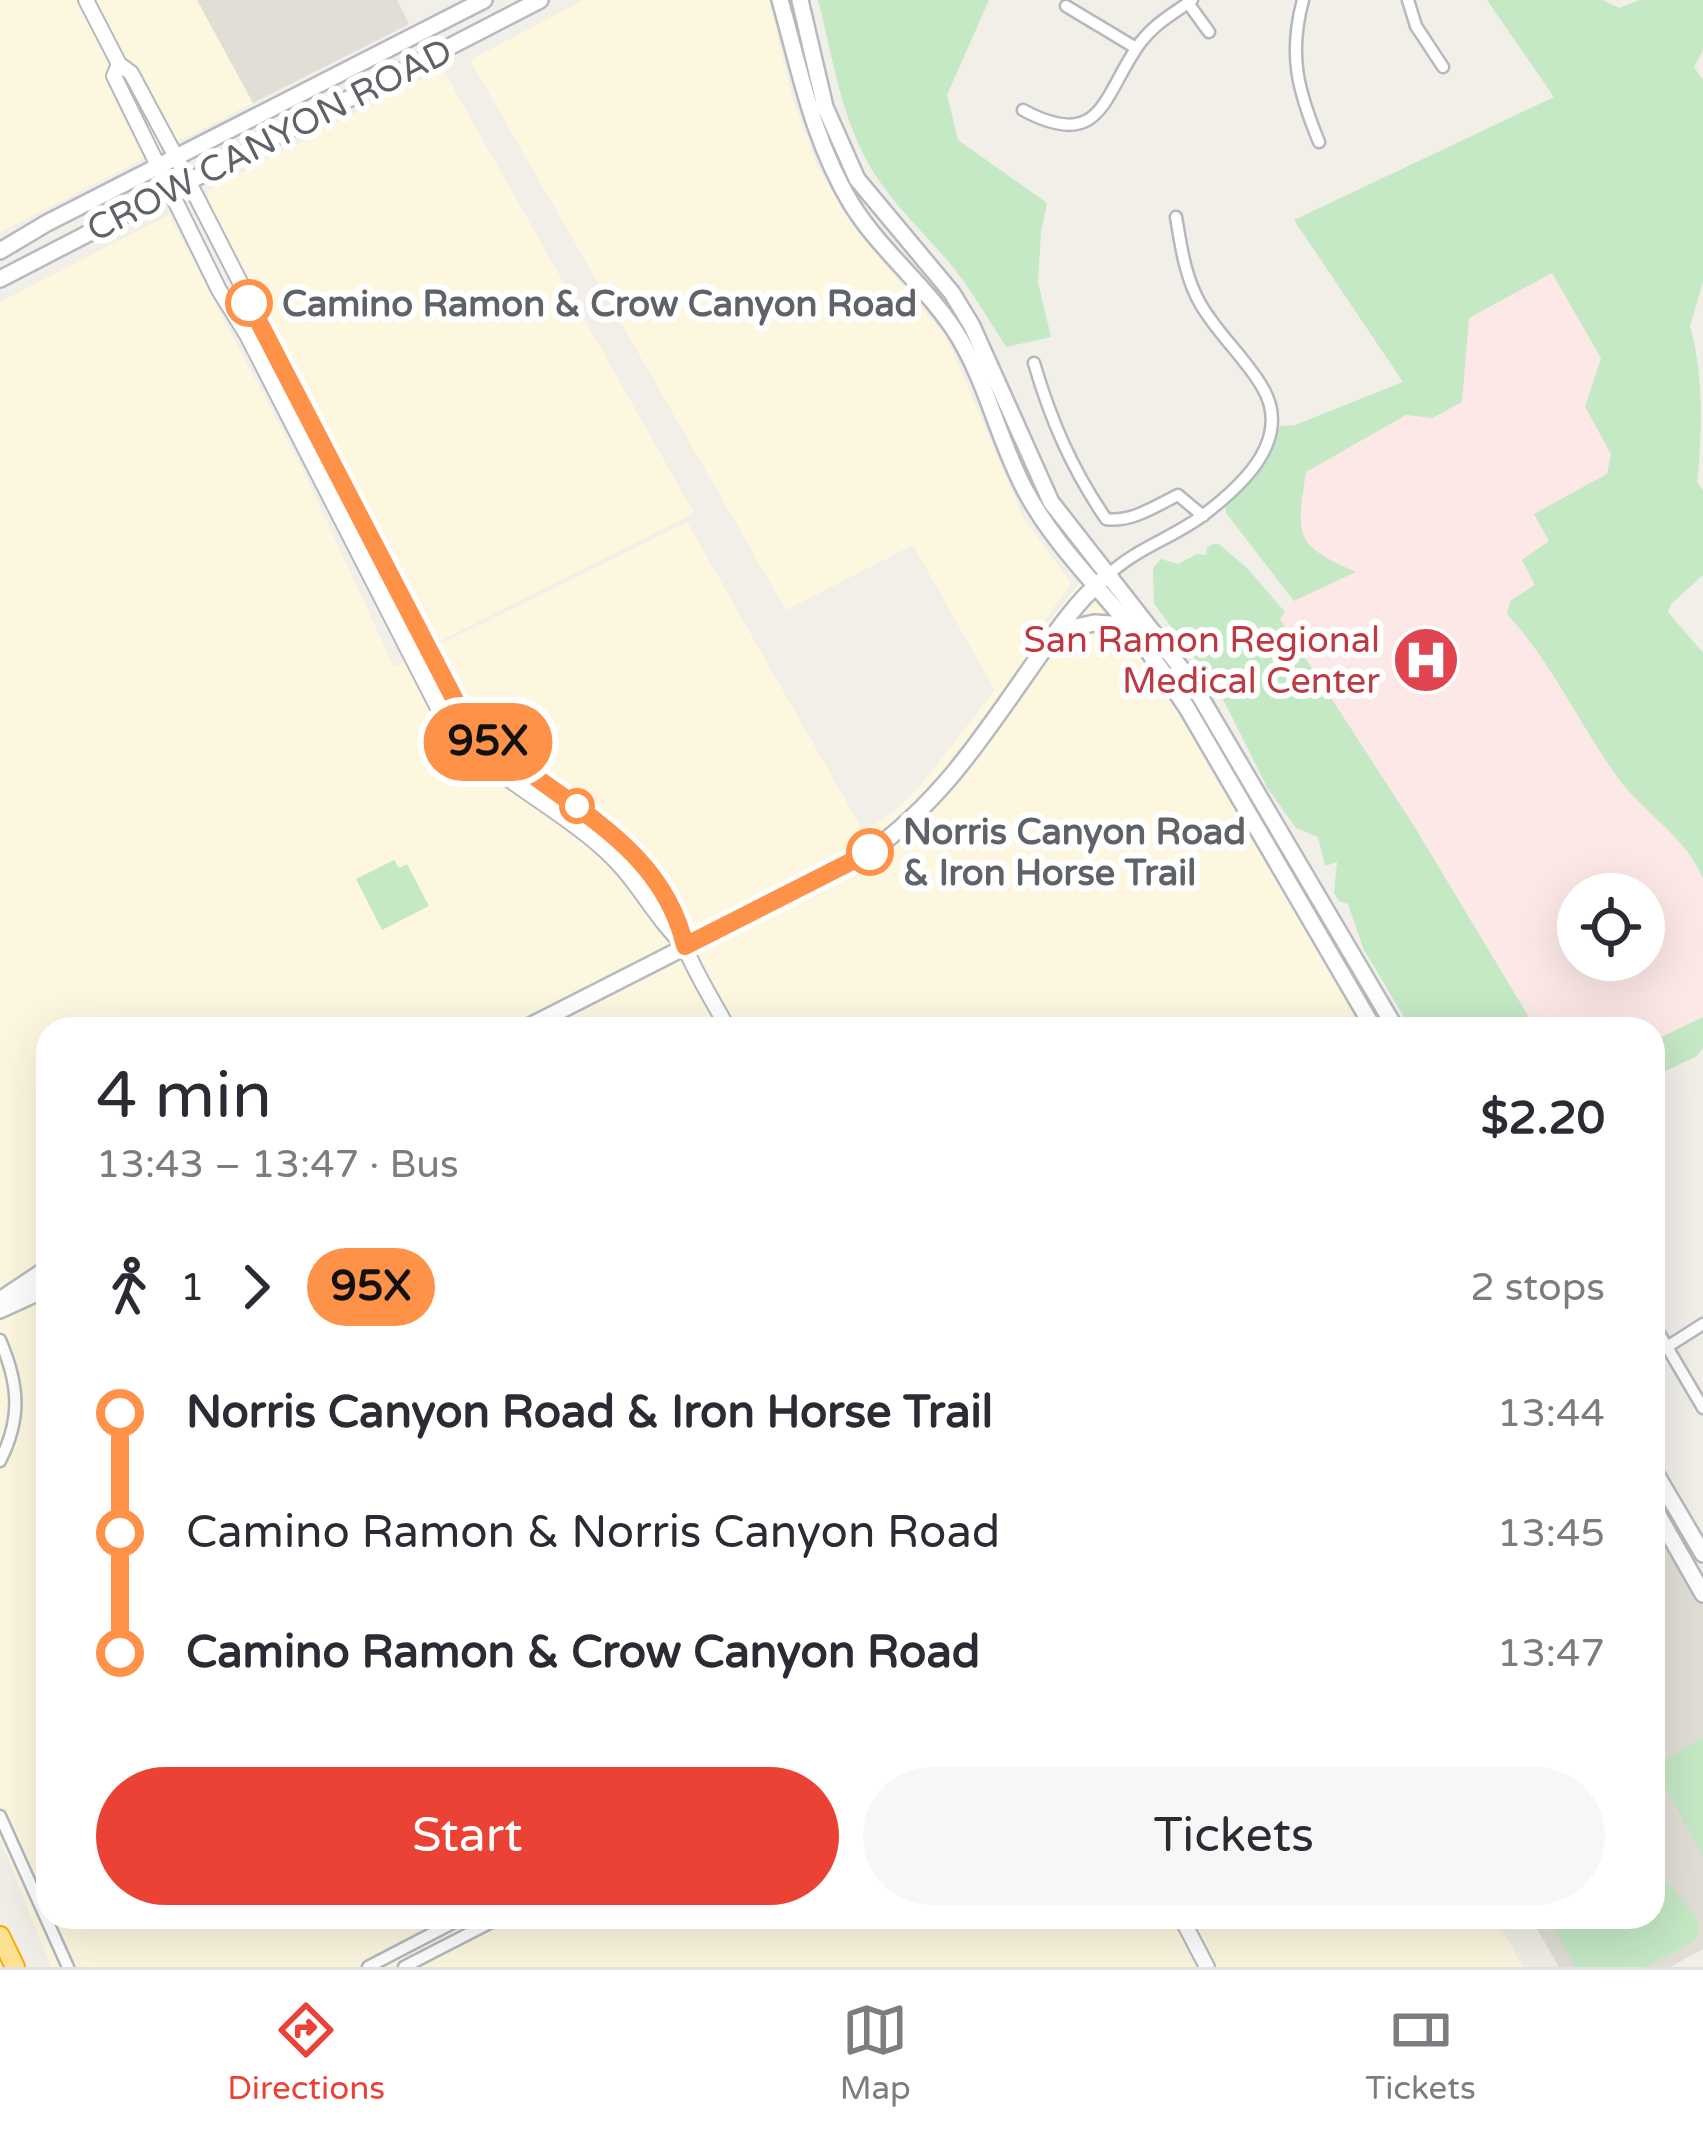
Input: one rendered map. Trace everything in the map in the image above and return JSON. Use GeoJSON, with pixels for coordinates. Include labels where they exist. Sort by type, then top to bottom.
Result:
{"type":"FeatureCollection","features":[{"type":"Feature","properties":{"kind":"highway"},"geometry":{"type":"LineString","coordinates":[[0,1936],[14,1967]]}},
{"type":"Feature","properties":{"kind":"main road","name":"CROW CANYON ROAD"},"geometry":{"type":"LineString","coordinates":[[0,251],[484,0]]}},
{"type":"Feature","properties":{"kind":"main road","name":"CROW CANYON ROAD"},"geometry":{"type":"LineString","coordinates":[[0,279],[540,0]]}},
{"type":"Feature","properties":{"kind":"main road"},"geometry":{"type":"LineString","coordinates":[[780,0],[805,102],[834,171],[876,238],[929,294],[958,335],[1025,490],[1100,582],[1149,624],[1191,681],[1389,1017]]}},
{"type":"Feature","properties":{"kind":"main road"},"geometry":{"type":"LineString","coordinates":[[800,0],[825,106],[857,179],[952,293],[973,326],[1051,502],[1187,708],[1367,1017]]}},
{"type":"Feature","properties":{"kind":"main road"},"geometry":{"type":"LineString","coordinates":[[547,1017],[866,855],[922,813],[1056,632],[1100,582]]}},
{"type":"Feature","properties":{"kind":"main road"},"geometry":{"type":"LineString","coordinates":[[1056,632],[1094,623],[1129,625]]}},
{"type":"Feature","properties":{"kind":"main road"},"geometry":{"type":"LineString","coordinates":[[0,1300],[36,1276]]}},
{"type":"Feature","properties":{"kind":"main road"},"geometry":{"type":"LineString","coordinates":[[0,1310],[36,1294]]}},
{"type":"Feature","properties":{"kind":"main road"},"geometry":{"type":"LineString","coordinates":[[1665,1489],[1703,1554]]}},
{"type":"Feature","properties":{"kind":"main road"},"geometry":{"type":"LineString","coordinates":[[1665,1526],[1701,1586]]}},
{"type":"Feature","properties":{"kind":"street"},"geometry":{"type":"LineString","coordinates":[[86,0],[176,157],[458,706],[505,757],[600,822],[635,854],[661,885],[685,946],[722,1017]]}},
{"type":"Feature","properties":{"kind":"street"},"geometry":{"type":"LineString","coordinates":[[1303,0],[1295,55],[1298,91],[1319,142]]}},
{"type":"Feature","properties":{"kind":"street"},"geometry":{"type":"LineString","coordinates":[[1408,0],[1416,26],[1443,67]]}},
{"type":"Feature","properties":{"kind":"street"},"geometry":{"type":"LineString","coordinates":[[1023,110],[1066,126],[1089,122],[1102,111],[1151,29],[1190,2],[1209,32]]}},
{"type":"Feature","properties":{"kind":"street"},"geometry":{"type":"LineString","coordinates":[[1066,6],[1136,48]]}},
{"type":"Feature","properties":{"kind":"street"},"geometry":{"type":"LineString","coordinates":[[119,64],[114,76],[170,190],[441,715],[485,765],[596,841],[685,946]]}},
{"type":"Feature","properties":{"kind":"street"},"geometry":{"type":"LineString","coordinates":[[1100,582],[1124,559],[1203,516],[1260,463],[1271,434],[1262,386],[1227,344],[1194,291],[1176,217]]}},
{"type":"Feature","properties":{"kind":"street"},"geometry":{"type":"LineString","coordinates":[[1034,363],[1053,428],[1106,519],[1114,522],[1178,495],[1203,516]]}},
{"type":"Feature","properties":{"kind":"street"},"geometry":{"type":"LineString","coordinates":[[1667,1347],[1703,1324]]}},
{"type":"Feature","properties":{"kind":"street"},"geometry":{"type":"LineString","coordinates":[[0,1340],[18,1396],[12,1436],[0,1461]]}},
{"type":"Feature","properties":{"kind":"street"},"geometry":{"type":"LineString","coordinates":[[1665,1344],[1703,1408]]}},
{"type":"Feature","properties":{"kind":"street"},"geometry":{"type":"LineString","coordinates":[[0,1816],[36,1896]]}},
{"type":"Feature","properties":{"kind":"street"},"geometry":{"type":"LineString","coordinates":[[51,1929],[68,1967]]}},
{"type":"Feature","properties":{"kind":"street"},"geometry":{"type":"LineString","coordinates":[[368,1967],[441,1929]]}},
{"type":"Feature","properties":{"kind":"street"},"geometry":{"type":"LineString","coordinates":[[404,1967],[478,1929]]}},
{"type":"Feature","properties":{"kind":"street"},"geometry":{"type":"LineString","coordinates":[[1187,1929],[1207,1967]]}},
{"type":"Feature","properties":{"kind":"shaded area"},"geometry":{"type":"Polygon","coordinates":[[[0,0],[197,0],[253,103],[0,232],[0,0]]]}},
{"type":"Feature","properties":{"kind":"shaded area"},"geometry":{"type":"Polygon","coordinates":[[[197,0],[397,0],[409,24],[253,103],[197,0]]]}},
{"type":"Feature","properties":{"kind":"shaded area"},"geometry":{"type":"Polygon","coordinates":[[[584,0],[769,0],[793,100],[818,168],[855,229],[946,336],[1024,519],[1071,583],[1013,665],[1104,553],[1377,1017],[36,1017],[36,1929],[1502,1929],[1523,1967],[51,1967],[0,1839],[0,302],[169,215],[301,466],[394,667],[687,522],[863,831],[894,812],[924,781],[995,690],[913,545],[786,610],[470,60],[584,0]]]}},
{"type":"Feature","properties":{"kind":"shaded area"},"geometry":{"type":"Polygon","coordinates":[[[442,68],[694,513],[438,642],[207,201],[209,190],[442,68]]]}},
{"type":"Feature","properties":{"kind":"shaded area","name":"San Ramon Regional Medical Center"},"geometry":{"type":"Polygon","coordinates":[[[1552,273],[1601,359],[1585,407],[1611,453],[1608,474],[1535,514],[1549,541],[1536,585],[1510,601],[1507,614],[1536,645],[1619,779],[1681,841],[1703,879],[1703,1017],[1665,1035],[1665,1017],[1529,1017],[1414,826],[1279,618],[1294,601],[1354,572],[1319,556],[1303,540],[1299,514],[1306,472],[1406,415],[1432,418],[1469,318],[1552,273]]]}},
{"type":"Feature","properties":{"kind":"shaded area"},"geometry":{"type":"Polygon","coordinates":[[[1665,1542],[1703,1606],[1703,1949],[1670,1967],[1559,1967],[1537,1929],[1665,1929],[1665,1542]]]}},
{"type":"Feature","properties":{"kind":"green space"},"geometry":{"type":"Polygon","coordinates":[[[818,0],[989,0],[947,95],[958,140],[1047,203],[1038,282],[1051,337],[1006,347],[957,272],[876,176],[846,113],[818,0]]]}},
{"type":"Feature","properties":{"kind":"green space"},"geometry":{"type":"Polygon","coordinates":[[[1487,0],[1603,0],[1619,8],[1640,0],[1703,0],[1703,50],[1694,67],[1703,80],[1703,282],[1690,326],[1701,402],[1697,482],[1703,490],[1703,575],[1668,612],[1703,653],[1703,879],[1676,838],[1618,778],[1538,653],[1507,614],[1510,601],[1535,585],[1522,560],[1549,541],[1534,514],[1607,474],[1611,454],[1585,407],[1601,358],[1552,273],[1469,318],[1462,402],[1432,418],[1406,415],[1306,472],[1301,511],[1304,536],[1321,554],[1356,572],[1294,601],[1226,513],[1225,503],[1265,460],[1280,426],[1295,425],[1403,382],[1294,220],[1554,97],[1487,0]]]}},
{"type":"Feature","properties":{"kind":"green space"},"geometry":{"type":"Polygon","coordinates":[[[1219,544],[1285,612],[1280,619],[1414,826],[1529,1017],[1404,1017],[1363,948],[1348,904],[1334,893],[1337,862],[1325,866],[1318,837],[1296,828],[1268,789],[1218,689],[1154,604],[1153,568],[1161,559],[1178,564],[1197,554],[1206,555],[1207,547],[1219,544]]]}},
{"type":"Feature","properties":{"kind":"green space"},"geometry":{"type":"Polygon","coordinates":[[[394,860],[399,868],[407,864],[429,906],[382,930],[356,879],[394,860]]]}},
{"type":"Feature","properties":{"kind":"green space"},"geometry":{"type":"Polygon","coordinates":[[[1703,1017],[1703,1048],[1697,1056],[1665,1071],[1665,1035],[1703,1017]]]}},
{"type":"Feature","properties":{"kind":"green space"},"geometry":{"type":"Polygon","coordinates":[[[1703,1738],[1703,1856],[1665,1788],[1665,1759],[1703,1738]]]}},
{"type":"Feature","properties":{"kind":"green space"},"geometry":{"type":"Polygon","coordinates":[[[1665,1883],[1697,1919],[1695,1941],[1646,1967],[1575,1967],[1554,1929],[1665,1929],[1665,1883]]]}},
{"type":"Feature","properties":{"kind":"bus line","name":"95X"},"geometry":{"type":"LineString","coordinates":[[249,303],[458,706],[505,757],[620,838],[661,885],[685,946],[870,852]]}},
{"type":"Feature","properties":{"kind":"place","name":"Camino Ramon & Crow Canyon Road"},"geometry":{"type":"Point","coordinates":[249,303]}},
{"type":"Feature","properties":{"kind":"place","name":"San Ramon Regional Medical Center"},"geometry":{"type":"Point","coordinates":[1426,660]}},
{"type":"Feature","properties":{"kind":"place","name":"Norris Canyon Road & Iron Horse Trail"},"geometry":{"type":"Point","coordinates":[870,852]}}]}
